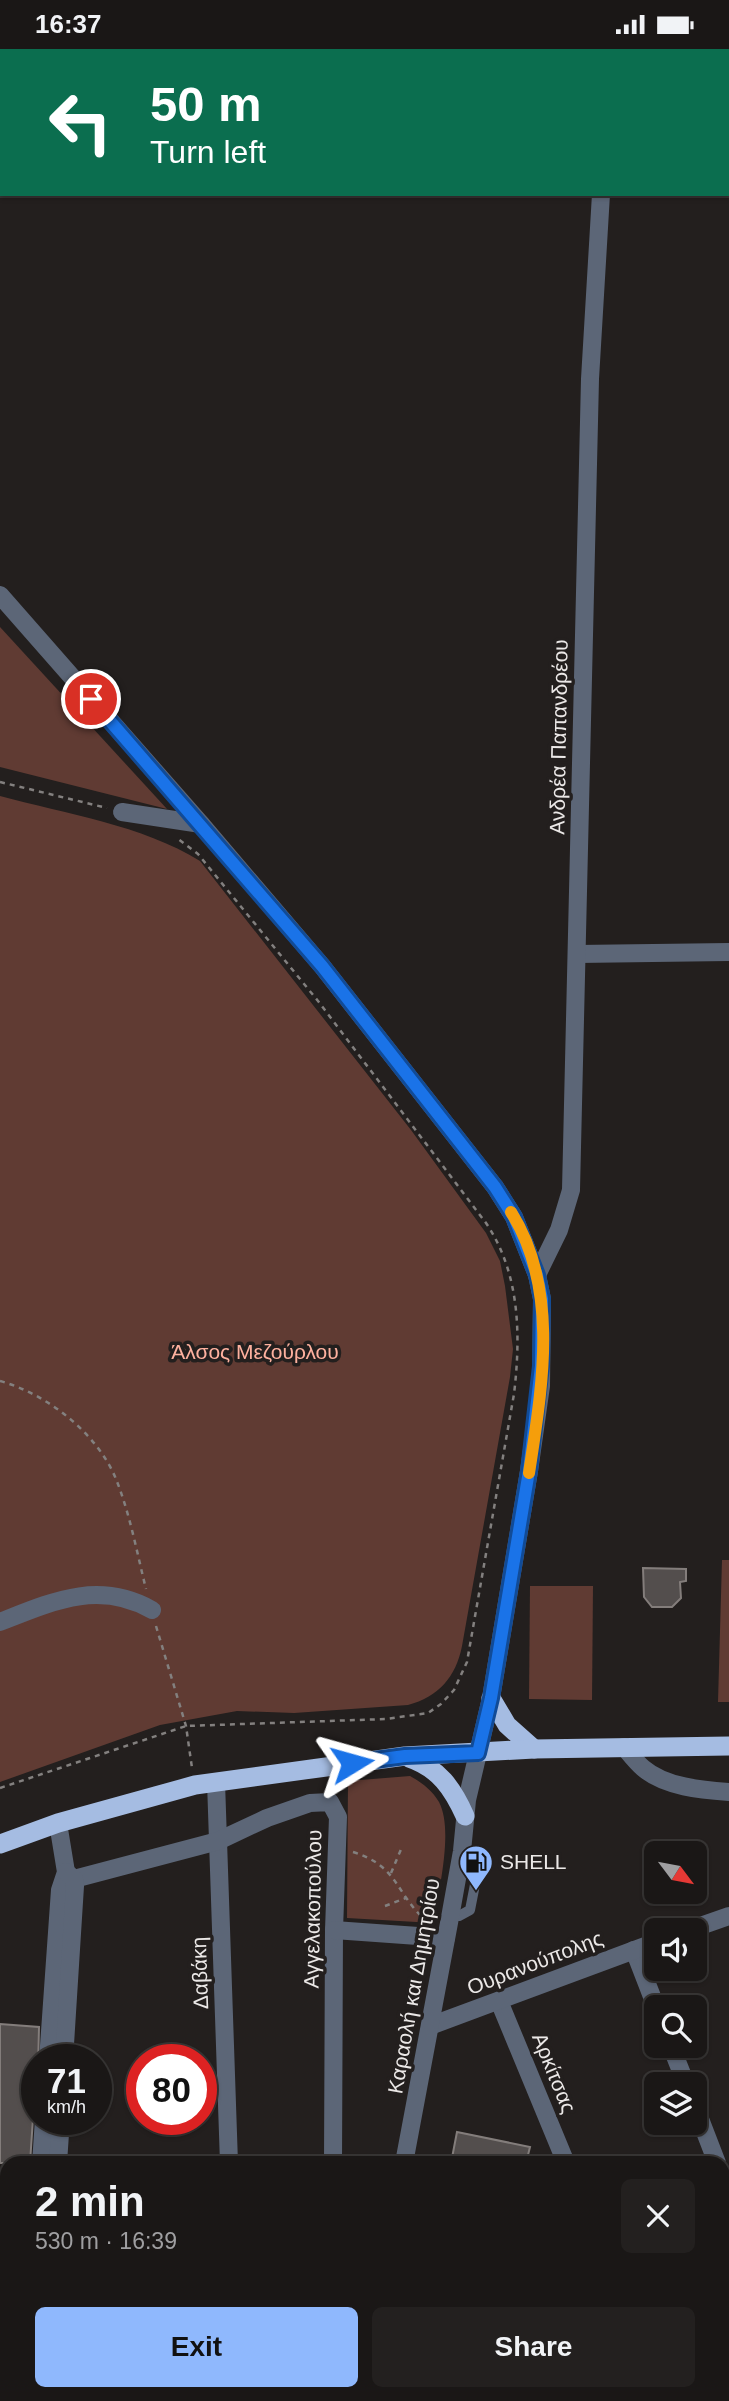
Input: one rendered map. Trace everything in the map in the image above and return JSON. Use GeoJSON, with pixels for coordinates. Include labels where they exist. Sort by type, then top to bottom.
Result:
{"type":"FeatureCollection","features":[{"type":"Feature","properties":{"kind":"highway"},"geometry":{"type":"LineString","coordinates":[[491,1698],[507,1725],[534,1749]]}},
{"type":"Feature","properties":{"kind":"highway"},"geometry":{"type":"LineString","coordinates":[[0,1844],[58,1823],[195,1785],[405,1756],[534,1749],[729,1746]]}},
{"type":"Feature","properties":{"kind":"highway"},"geometry":{"type":"LineString","coordinates":[[405,1756],[424,1763],[442,1776],[455,1794],[465,1816]]}},
{"type":"Feature","properties":{"kind":"street","name":"Ανδρέα Παπανδρέου"},"geometry":{"type":"LineString","coordinates":[[537,1275],[559,1230],[571,1190],[590,379],[601,196]]}},
{"type":"Feature","properties":{"kind":"street","name":"Καραολή και Δημητρίου"},"geometry":{"type":"LineString","coordinates":[[0,595],[322,966],[495,1187],[514,1217],[537,1275],[542,1299],[541,1386],[529,1471],[491,1698],[465,1816],[446,1938],[405,2156]]}},
{"type":"Feature","properties":{"kind":"street"},"geometry":{"type":"LineString","coordinates":[[122,812],[201,824]]}},
{"type":"Feature","properties":{"kind":"street"},"geometry":{"type":"LineString","coordinates":[[577,954],[729,952]]}},
{"type":"Feature","properties":{"kind":"street"},"geometry":{"type":"LineString","coordinates":[[0,1622],[82,1595],[101,1593],[124,1597],[152,1610]]}},
{"type":"Feature","properties":{"kind":"street"},"geometry":{"type":"LineString","coordinates":[[624,1747],[644,1769],[654,1775],[686,1786],[729,1791]]}},
{"type":"Feature","properties":{"kind":"street","name":"Δαβάκη"},"geometry":{"type":"LineString","coordinates":[[216,1782],[229,2156]]}},
{"type":"Feature","properties":{"kind":"street","name":"Αγγελακοπούλου"},"geometry":{"type":"LineString","coordinates":[[70,1876],[218,1841],[267,1818],[310,1803],[330,1802],[338,1817],[334,1930],[333,2156]]}},
{"type":"Feature","properties":{"kind":"street"},"geometry":{"type":"LineString","coordinates":[[58,1823],[70,1876],[75,1886],[65,2044]]}},
{"type":"Feature","properties":{"kind":"street"},"geometry":{"type":"LineString","coordinates":[[49,2044],[60,1890],[70,1876]]}},
{"type":"Feature","properties":{"kind":"street"},"geometry":{"type":"LineString","coordinates":[[707,1924],[729,1916]]}},
{"type":"Feature","properties":{"kind":"street"},"geometry":{"type":"LineString","coordinates":[[334,1930],[446,1938]]}},
{"type":"Feature","properties":{"kind":"street","name":"Ουρανούπολης"},"geometry":{"type":"LineString","coordinates":[[429,2026],[644,1946]]}},
{"type":"Feature","properties":{"kind":"street"},"geometry":{"type":"LineString","coordinates":[[634,1950],[651,1995]]}},
{"type":"Feature","properties":{"kind":"street","name":"Αρκίτσας"},"geometry":{"type":"LineString","coordinates":[[499,2001],[563,2156]]}},
{"type":"Feature","properties":{"kind":"street"},"geometry":{"type":"LineString","coordinates":[[41,2156],[43,2135]]}},
{"type":"Feature","properties":{"kind":"street"},"geometry":{"type":"LineString","coordinates":[[58,2156],[60,2135]]}},
{"type":"Feature","properties":{"kind":"street"},"geometry":{"type":"LineString","coordinates":[[706,2135],[714,2156]]}},
{"type":"Feature","properties":{"kind":"lane"},"geometry":{"type":"LineString","coordinates":[[459,1916],[470,1910],[478,1869],[469,1861]]}},
{"type":"Feature","properties":{"kind":"path"},"geometry":{"type":"LineString","coordinates":[[0,782],[122,812]]}},
{"type":"Feature","properties":{"kind":"path"},"geometry":{"type":"LineString","coordinates":[[0,1788],[186,1726],[386,1719],[428,1713],[454,1691],[467,1662],[514,1394],[518,1357],[517,1313],[505,1257],[486,1223],[318,1001],[198,854],[176,837]]}},
{"type":"Feature","properties":{"kind":"path"},"geometry":{"type":"LineString","coordinates":[[0,1381],[34,1394],[68,1418],[95,1446],[116,1479]]}},
{"type":"Feature","properties":{"kind":"path"},"geometry":{"type":"LineString","coordinates":[[188,1739],[195,1785]]}},
{"type":"Feature","properties":{"kind":"path"},"geometry":{"type":"LineString","coordinates":[[391,1873],[402,1847]]}},
{"type":"Feature","properties":{"kind":"path"},"geometry":{"type":"LineString","coordinates":[[336,1849],[361,1854],[391,1873],[406,1898],[428,1922],[426,1936]]}},
{"type":"Feature","properties":{"kind":"path"},"geometry":{"type":"LineString","coordinates":[[385,1906],[406,1898]]}},
{"type":"Feature","properties":{"kind":"green space"},"geometry":{"type":"Polygon","coordinates":[[[0,627],[167,809],[0,767],[0,627]]]}},
{"type":"Feature","properties":{"kind":"green space","name":"Άλσος Μεζούρλου"},"geometry":{"type":"Polygon","coordinates":[[[0,796],[129,829],[200,861],[411,1130],[486,1233],[500,1261],[513,1349],[510,1377],[462,1646],[450,1676],[428,1697],[408,1705],[294,1713],[237,1711],[160,1725],[0,1782],[0,796]]]}},
{"type":"Feature","properties":{"kind":"green space"},"geometry":{"type":"Polygon","coordinates":[[[722,1560],[729,1560],[729,1702],[718,1702],[722,1560]]]}},
{"type":"Feature","properties":{"kind":"green space"},"geometry":{"type":"Polygon","coordinates":[[[530,1586],[593,1586],[592,1700],[529,1699],[530,1586]]]}},
{"type":"Feature","properties":{"kind":"green space"},"geometry":{"type":"Polygon","coordinates":[[[410,1776],[433,1794],[443,1814],[445,1845],[434,1923],[347,1918],[348,1781],[410,1776]]]}},
{"type":"Feature","properties":{"kind":"building"},"geometry":{"type":"Polygon","coordinates":[[[643,1568],[686,1569],[686,1581],[680,1582],[681,1598],[672,1607],[652,1607],[644,1597],[643,1568]]]}},
{"type":"Feature","properties":{"kind":"building"},"geometry":{"type":"Polygon","coordinates":[[[0,2024],[39,2027],[39,2044],[21,2044],[21,2135],[32,2135],[30,2156],[0,2156],[0,2024]]]}},
{"type":"Feature","properties":{"kind":"building"},"geometry":{"type":"Polygon","coordinates":[[[457,2132],[530,2147],[528,2156],[452,2156],[457,2132]]]}},
{"type":"Feature","properties":{"kind":"slow traffic"},"geometry":{"type":"LineString","coordinates":[[511,1212],[537,1275],[542,1299],[541,1386],[529,1473]]}},
{"type":"Feature","properties":{"kind":"place","name":"SHELL"},"geometry":{"type":"Point","coordinates":[476,1892]}},
{"type":"Feature","properties":{"kind":"route"},"geometry":{"type":"LineString","coordinates":[[91,699],[322,966],[495,1187],[514,1217],[537,1275],[542,1299],[541,1386],[491,1698],[478,1753],[405,1756],[352,1763]]}}]}
